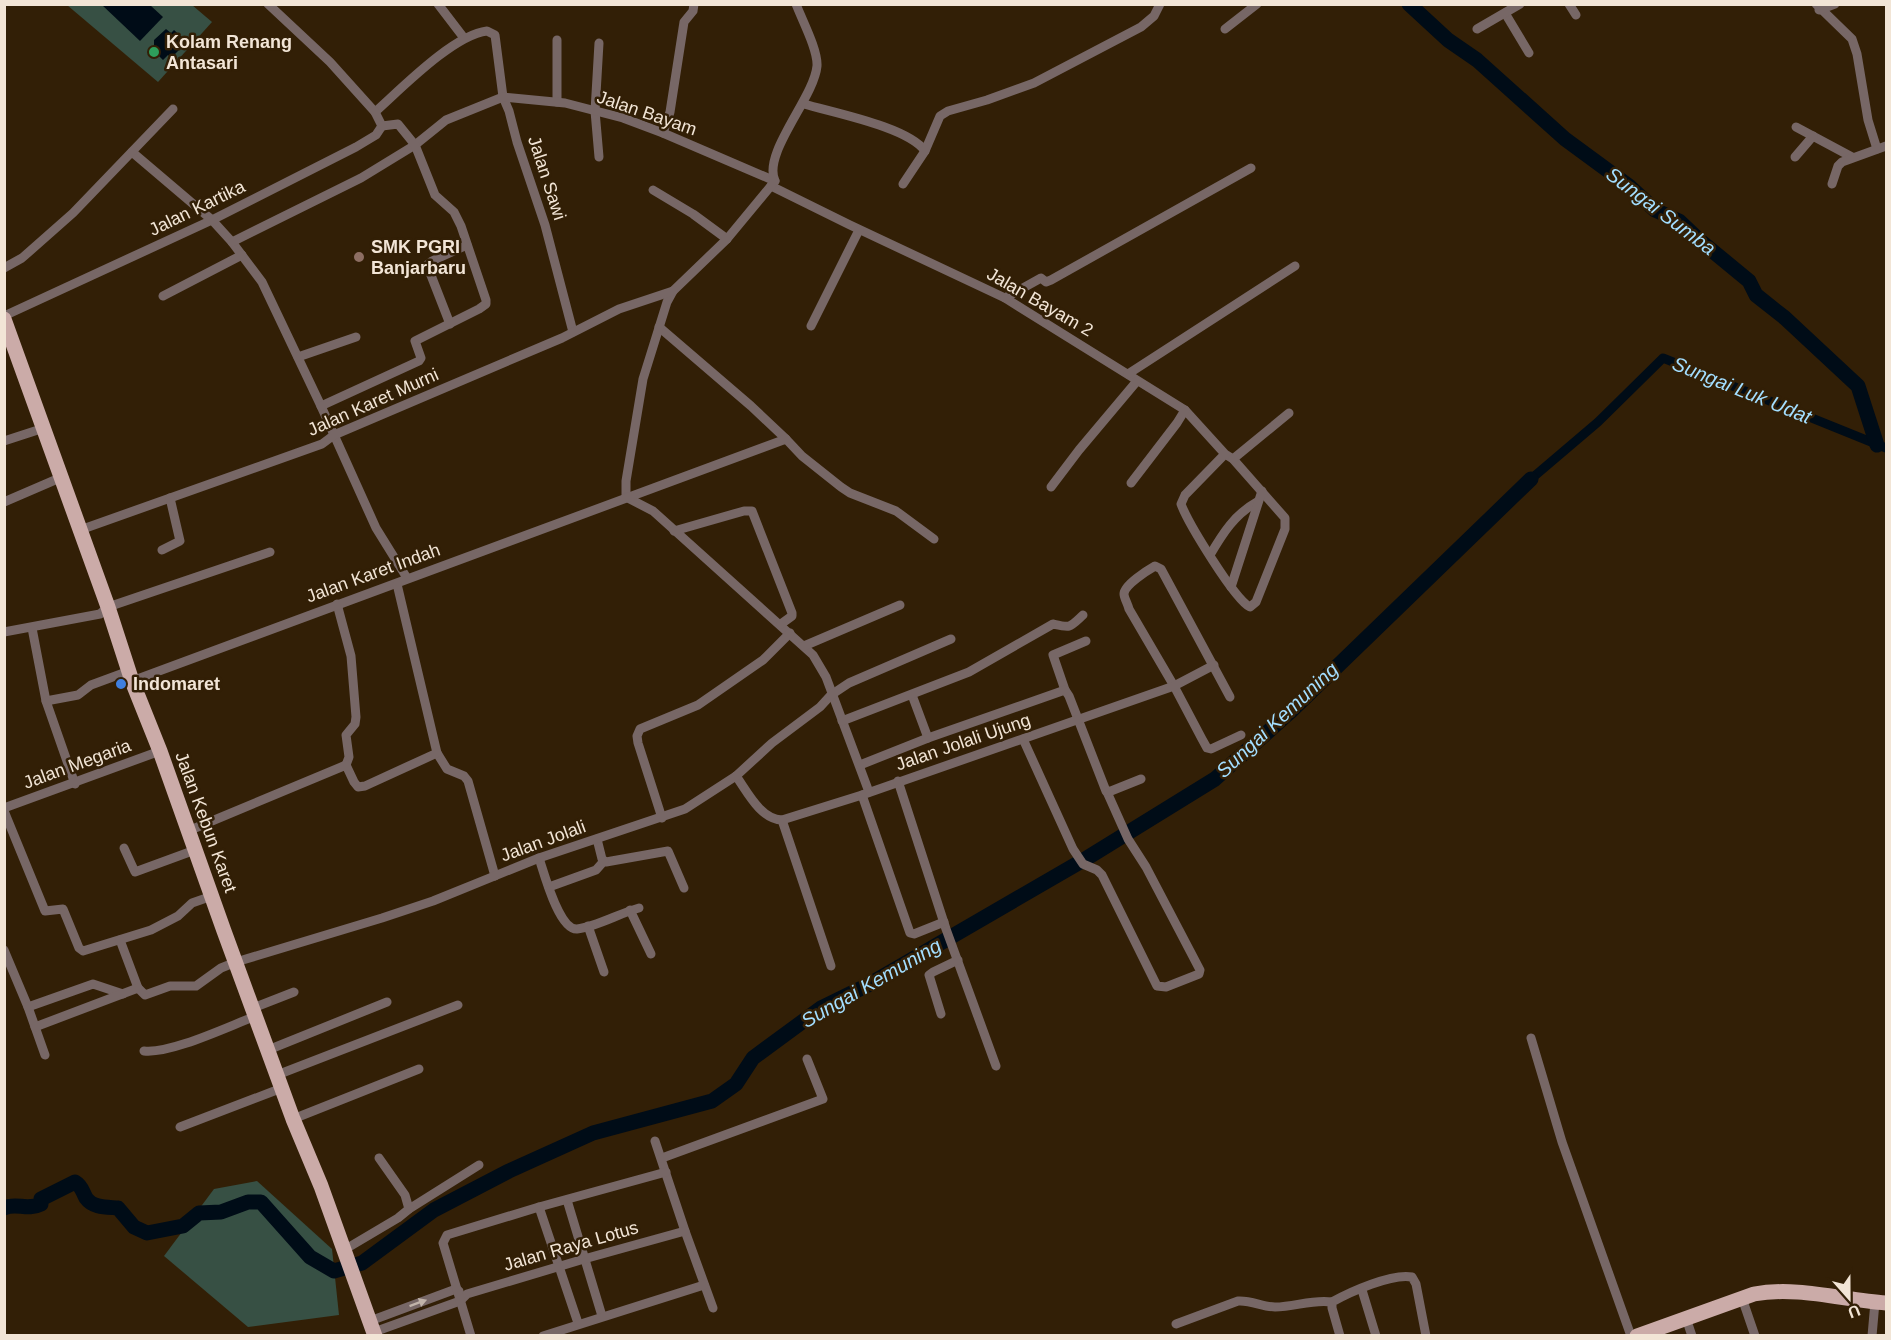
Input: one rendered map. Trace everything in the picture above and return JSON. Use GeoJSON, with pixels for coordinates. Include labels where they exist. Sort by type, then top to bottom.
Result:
{"type":"FeatureCollection","features":[{"type":"Feature","properties":{"kind":"main road","name":"Jalan Kebun Karet"},"geometry":{"type":"LineString","coordinates":[[5,320],[108,607],[130,676],[160,751],[293,1119],[346,1253],[373,1330]]}},
{"type":"Feature","properties":{"kind":"main road"},"geometry":{"type":"LineString","coordinates":[[1638,1335],[1767,1291],[1881,1303]]}},
{"type":"Feature","properties":{"kind":"street"},"geometry":{"type":"LineString","coordinates":[[268,4],[330,62],[375,112],[382,126],[398,124],[415,146],[435,195],[454,212],[461,226],[486,296],[486,304],[479,309],[415,341],[421,358],[419,360],[321,406]]}},
{"type":"Feature","properties":{"kind":"street"},"geometry":{"type":"LineString","coordinates":[[375,112],[464,38],[438,4]]}},
{"type":"Feature","properties":{"kind":"street"},"geometry":{"type":"LineString","coordinates":[[663,133],[670,112],[684,22],[693,11],[694,4]]}},
{"type":"Feature","properties":{"kind":"street"},"geometry":{"type":"LineString","coordinates":[[796,4],[817,63],[816,72],[804,104],[789,124],[776,156],[772,176],[773,184],[727,239],[673,291],[667,302],[643,379],[626,481],[626,497],[652,511],[781,624],[821,666],[860,765],[866,793],[910,933],[945,926]]}},
{"type":"Feature","properties":{"kind":"street"},"geometry":{"type":"LineString","coordinates":[[903,184],[925,152],[940,116],[948,111],[987,100],[1048,76],[1141,27],[1154,16],[1160,4]]}},
{"type":"Feature","properties":{"kind":"street"},"geometry":{"type":"LineString","coordinates":[[1226,29],[1257,4]]}},
{"type":"Feature","properties":{"kind":"street"},"geometry":{"type":"LineString","coordinates":[[1477,29],[1520,4]]}},
{"type":"Feature","properties":{"kind":"street"},"geometry":{"type":"LineString","coordinates":[[1569,4],[1576,15]]}},
{"type":"Feature","properties":{"kind":"street"},"geometry":{"type":"LineString","coordinates":[[1817,7],[1835,4]]}},
{"type":"Feature","properties":{"kind":"street"},"geometry":{"type":"LineString","coordinates":[[1817,7],[1852,39],[1857,54],[1868,120],[1882,148],[1852,157],[1838,166],[1832,184]]}},
{"type":"Feature","properties":{"kind":"street"},"geometry":{"type":"LineString","coordinates":[[1505,13],[1529,52]]}},
{"type":"Feature","properties":{"kind":"street","name":"Jalan Sawi"},"geometry":{"type":"LineString","coordinates":[[464,38],[487,31],[495,35],[503,97],[545,225],[573,332]]}},
{"type":"Feature","properties":{"kind":"street"},"geometry":{"type":"LineString","coordinates":[[557,40],[557,102]]}},
{"type":"Feature","properties":{"kind":"street"},"geometry":{"type":"LineString","coordinates":[[599,43],[595,111],[599,157]]}},
{"type":"Feature","properties":{"kind":"street"},"geometry":{"type":"LineString","coordinates":[[232,242],[361,178],[415,146],[446,120],[503,97]]}},
{"type":"Feature","properties":{"kind":"street","name":"Jalan Bayam"},"geometry":{"type":"LineString","coordinates":[[503,97],[557,102],[623,118],[663,133],[773,184]]}},
{"type":"Feature","properties":{"kind":"street"},"geometry":{"type":"LineString","coordinates":[[804,104],[891,130],[913,139],[925,152]]}},
{"type":"Feature","properties":{"kind":"street"},"geometry":{"type":"LineString","coordinates":[[4,268],[22,258],[55,230],[173,109]]}},
{"type":"Feature","properties":{"kind":"street","name":"Jalan Kartika"},"geometry":{"type":"LineString","coordinates":[[5,320],[212,220],[356,147],[376,135],[382,126]]}},
{"type":"Feature","properties":{"kind":"street"},"geometry":{"type":"LineString","coordinates":[[1796,127],[1852,157]]}},
{"type":"Feature","properties":{"kind":"street"},"geometry":{"type":"LineString","coordinates":[[1794,157],[1814,136]]}},
{"type":"Feature","properties":{"kind":"street"},"geometry":{"type":"LineString","coordinates":[[132,152],[212,220],[262,282],[376,528],[407,578]]}},
{"type":"Feature","properties":{"kind":"street"},"geometry":{"type":"LineString","coordinates":[[1005,298],[1041,278],[1046,282],[1051,280],[1251,168]]}},
{"type":"Feature","properties":{"kind":"street","name":"Jalan Bayam 2"},"geometry":{"type":"LineString","coordinates":[[773,184],[859,230],[1005,298],[1185,410],[1262,491],[1286,521],[1285,529],[1254,605],[1247,607],[1231,587]]}},
{"type":"Feature","properties":{"kind":"street"},"geometry":{"type":"LineString","coordinates":[[652,190],[693,214],[727,239]]}},
{"type":"Feature","properties":{"kind":"street"},"geometry":{"type":"LineString","coordinates":[[811,326],[859,230]]}},
{"type":"Feature","properties":{"kind":"street"},"geometry":{"type":"LineString","coordinates":[[450,324],[427,265],[467,245]]}},
{"type":"Feature","properties":{"kind":"street"},"geometry":{"type":"LineString","coordinates":[[163,296],[242,255]]}},
{"type":"Feature","properties":{"kind":"street"},"geometry":{"type":"LineString","coordinates":[[1128,374],[1295,266]]}},
{"type":"Feature","properties":{"kind":"street","name":"Jalan Karet Murni"},"geometry":{"type":"LineString","coordinates":[[80,530],[322,444],[334,435],[573,332],[619,309],[673,291]]}},
{"type":"Feature","properties":{"kind":"street"},"geometry":{"type":"LineString","coordinates":[[659,327],[752,406],[802,456],[841,487],[896,512],[934,539]]}},
{"type":"Feature","properties":{"kind":"street"},"geometry":{"type":"LineString","coordinates":[[298,357],[356,337]]}},
{"type":"Feature","properties":{"kind":"street"},"geometry":{"type":"LineString","coordinates":[[1051,486],[1078,450],[1137,381]]}},
{"type":"Feature","properties":{"kind":"street"},"geometry":{"type":"LineString","coordinates":[[1131,483],[1185,410]]}},
{"type":"Feature","properties":{"kind":"street"},"geometry":{"type":"LineString","coordinates":[[1231,587],[1185,514],[1181,501],[1229,457],[1289,413]]}},
{"type":"Feature","properties":{"kind":"street"},"geometry":{"type":"LineString","coordinates":[[4,441],[44,428]]}},
{"type":"Feature","properties":{"kind":"street","name":"Jalan Karet Indah"},"geometry":{"type":"LineString","coordinates":[[46,701],[78,695],[91,685],[130,676],[397,584],[407,578],[786,439]]}},
{"type":"Feature","properties":{"kind":"street"},"geometry":{"type":"LineString","coordinates":[[4,502],[62,477]]}},
{"type":"Feature","properties":{"kind":"street"},"geometry":{"type":"LineString","coordinates":[[1231,587],[1262,491]]}},
{"type":"Feature","properties":{"kind":"street"},"geometry":{"type":"LineString","coordinates":[[162,550],[180,541],[170,498]]}},
{"type":"Feature","properties":{"kind":"street"},"geometry":{"type":"LineString","coordinates":[[1210,555],[1232,522],[1246,508],[1257,502]]}},
{"type":"Feature","properties":{"kind":"street"},"geometry":{"type":"LineString","coordinates":[[674,531],[744,511],[752,511],[792,613],[792,616],[781,624]]}},
{"type":"Feature","properties":{"kind":"street"},"geometry":{"type":"LineString","coordinates":[[4,632],[100,614],[108,607],[270,552]]}},
{"type":"Feature","properties":{"kind":"street"},"geometry":{"type":"LineString","coordinates":[[1230,697],[1161,569],[1155,566],[1125,589],[1124,595],[1129,609],[1207,748],[1211,749],[1241,735]]}},
{"type":"Feature","properties":{"kind":"street"},"geometry":{"type":"LineString","coordinates":[[397,584],[437,753],[447,769],[464,776],[468,781],[495,876]]}},
{"type":"Feature","properties":{"kind":"street"},"geometry":{"type":"LineString","coordinates":[[337,604],[351,656],[356,717],[355,724],[346,735],[349,757],[346,765],[354,782],[358,786],[365,786],[437,753]]}},
{"type":"Feature","properties":{"kind":"street"},"geometry":{"type":"LineString","coordinates":[[804,646],[900,605]]}},
{"type":"Feature","properties":{"kind":"street"},"geometry":{"type":"LineString","coordinates":[[842,721],[969,672],[1053,624],[1065,628],[1071,627],[1083,615]]}},
{"type":"Feature","properties":{"kind":"street"},"geometry":{"type":"LineString","coordinates":[[32,628],[46,701],[75,784]]}},
{"type":"Feature","properties":{"kind":"street"},"geometry":{"type":"LineString","coordinates":[[662,818],[638,743],[637,736],[640,729],[698,705],[763,660],[790,633]]}},
{"type":"Feature","properties":{"kind":"street","name":"Jalan Jolali"},"geometry":{"type":"LineString","coordinates":[[138,988],[145,995],[170,986],[196,986],[221,968],[236,962],[382,918],[539,858],[685,809],[736,776],[772,744],[820,707],[831,695],[849,683],[951,639]]}},
{"type":"Feature","properties":{"kind":"street"},"geometry":{"type":"LineString","coordinates":[[1023,739],[1073,849],[1083,864],[1094,868],[1102,875],[1157,986],[1166,987],[1199,974],[1200,970],[1159,891],[1121,824],[1065,690],[1053,655],[1086,641]]}},
{"type":"Feature","properties":{"kind":"street","name":"Jalan Jolali Ujung"},"geometry":{"type":"LineString","coordinates":[[782,820],[1174,686],[1214,665]]}},
{"type":"Feature","properties":{"kind":"street"},"geometry":{"type":"LineString","coordinates":[[860,765],[928,738],[1065,690]]}},
{"type":"Feature","properties":{"kind":"street"},"geometry":{"type":"LineString","coordinates":[[912,695],[928,738]]}},
{"type":"Feature","properties":{"kind":"street","name":"Jalan Megaria"},"geometry":{"type":"LineString","coordinates":[[4,810],[160,751]]}},
{"type":"Feature","properties":{"kind":"street"},"geometry":{"type":"LineString","coordinates":[[188,831],[346,765]]}},
{"type":"Feature","properties":{"kind":"street"},"geometry":{"type":"LineString","coordinates":[[736,776],[761,811],[768,817],[782,820],[831,966]]}},
{"type":"Feature","properties":{"kind":"street"},"geometry":{"type":"LineString","coordinates":[[1107,792],[1141,779]]}},
{"type":"Feature","properties":{"kind":"street"},"geometry":{"type":"LineString","coordinates":[[898,781],[945,926],[996,1066]]}},
{"type":"Feature","properties":{"kind":"street"},"geometry":{"type":"LineString","coordinates":[[4,810],[46,912],[63,909],[79,948],[83,951],[158,927],[178,916],[192,903],[212,896]]}},
{"type":"Feature","properties":{"kind":"street"},"geometry":{"type":"LineString","coordinates":[[597,839],[604,861]]}},
{"type":"Feature","properties":{"kind":"street"},"geometry":{"type":"LineString","coordinates":[[124,848],[135,872],[195,850]]}},
{"type":"Feature","properties":{"kind":"street"},"geometry":{"type":"LineString","coordinates":[[549,887],[596,870],[604,861],[668,851],[684,888]]}},
{"type":"Feature","properties":{"kind":"street"},"geometry":{"type":"LineString","coordinates":[[539,858],[560,916],[570,927],[575,929],[588,926],[635,909],[651,954]]}},
{"type":"Feature","properties":{"kind":"street"},"geometry":{"type":"LineString","coordinates":[[588,926],[604,972]]}},
{"type":"Feature","properties":{"kind":"street"},"geometry":{"type":"LineString","coordinates":[[35,1027],[138,988],[120,940]]}},
{"type":"Feature","properties":{"kind":"street"},"geometry":{"type":"LineString","coordinates":[[4,950],[45,1055]]}},
{"type":"Feature","properties":{"kind":"street"},"geometry":{"type":"LineString","coordinates":[[941,1014],[929,975],[957,960]]}},
{"type":"Feature","properties":{"kind":"street"},"geometry":{"type":"LineString","coordinates":[[28,1007],[93,984],[123,994]]}},
{"type":"Feature","properties":{"kind":"street"},"geometry":{"type":"LineString","coordinates":[[144,1052],[170,1049],[294,992]]}},
{"type":"Feature","properties":{"kind":"street"},"geometry":{"type":"LineString","coordinates":[[268,1050],[387,1002]]}},
{"type":"Feature","properties":{"kind":"street"},"geometry":{"type":"LineString","coordinates":[[180,1127],[458,1005]]}},
{"type":"Feature","properties":{"kind":"street"},"geometry":{"type":"LineString","coordinates":[[1531,1038],[1562,1142],[1630,1335]]}},
{"type":"Feature","properties":{"kind":"street"},"geometry":{"type":"LineString","coordinates":[[662,1158],[823,1099],[807,1059]]}},
{"type":"Feature","properties":{"kind":"street"},"geometry":{"type":"LineString","coordinates":[[293,1119],[419,1069]]}},
{"type":"Feature","properties":{"kind":"street"},"geometry":{"type":"LineString","coordinates":[[655,1142],[713,1308]]}},
{"type":"Feature","properties":{"kind":"street"},"geometry":{"type":"LineString","coordinates":[[379,1158],[405,1195],[409,1209]]}},
{"type":"Feature","properties":{"kind":"street"},"geometry":{"type":"LineString","coordinates":[[346,1253],[409,1209],[479,1165]]}},
{"type":"Feature","properties":{"kind":"street"},"geometry":{"type":"LineString","coordinates":[[471,1335],[463,1297],[456,1289],[443,1243],[447,1235],[539,1206],[666,1172]]}},
{"type":"Feature","properties":{"kind":"street"},"geometry":{"type":"LineString","coordinates":[[567,1200],[602,1316]]}},
{"type":"Feature","properties":{"kind":"street"},"geometry":{"type":"LineString","coordinates":[[539,1206],[578,1323]]}},
{"type":"Feature","properties":{"kind":"street","name":"Jalan Raya Lotus"},"geometry":{"type":"LineString","coordinates":[[373,1330],[463,1297],[559,1266],[685,1231]]}},
{"type":"Feature","properties":{"kind":"street"},"geometry":{"type":"LineString","coordinates":[[1176,1324],[1238,1301],[1246,1300],[1278,1307],[1320,1300],[1332,1304],[1388,1280],[1405,1276],[1412,1277],[1416,1284],[1426,1335]]}},
{"type":"Feature","properties":{"kind":"street"},"geometry":{"type":"LineString","coordinates":[[543,1335],[704,1285]]}},
{"type":"Feature","properties":{"kind":"street"},"geometry":{"type":"LineString","coordinates":[[373,1330],[456,1289]]}},
{"type":"Feature","properties":{"kind":"street"},"geometry":{"type":"LineString","coordinates":[[1362,1290],[1377,1335]]}},
{"type":"Feature","properties":{"kind":"street"},"geometry":{"type":"LineString","coordinates":[[1742,1298],[1755,1335]]}},
{"type":"Feature","properties":{"kind":"street"},"geometry":{"type":"LineString","coordinates":[[1872,1335],[1881,1303]]}},
{"type":"Feature","properties":{"kind":"street"},"geometry":{"type":"LineString","coordinates":[[1332,1304],[1340,1335]]}},
{"type":"Feature","properties":{"kind":"street"},"geometry":{"type":"LineString","coordinates":[[1686,1318],[1692,1335]]}},
{"type":"Feature","properties":{"kind":"green space","name":"Kolam Renang Antasari"},"geometry":{"type":"Polygon","coordinates":[[[67,5],[192,5],[212,22],[158,82],[67,5]]]}},
{"type":"Feature","properties":{"kind":"green space"},"geometry":{"type":"Polygon","coordinates":[[[257,1181],[332,1249],[339,1315],[248,1327],[164,1256],[214,1189],[257,1181]]]}},
{"type":"Feature","properties":{"kind":"shaded area"},"geometry":{"type":"Polygon","coordinates":[[[102,5],[150,5],[163,17],[140,41],[102,5]]]}},
{"type":"Feature","properties":{"kind":"shaded area"},"geometry":{"type":"Polygon","coordinates":[[[166,29],[171,33],[174,30],[187,42],[171,58],[168,55],[163,60],[154,51],[154,40],[166,29]]]}},
{"type":"Feature","properties":{"kind":"waterway","name":"Sungai Sumba"},"geometry":{"type":"LineString","coordinates":[[1409,4],[1448,40],[1477,60],[1565,139],[1629,186],[1655,210],[1679,221],[1749,281],[1756,295],[1785,318],[1858,386],[1877,445]]}},
{"type":"Feature","properties":{"kind":"waterway","name":"Sungai Luk Udat"},"geometry":{"type":"LineString","coordinates":[[1531,479],[1598,422],[1663,358],[1886,448]]}},
{"type":"Feature","properties":{"kind":"waterway","name":"Sungai Kemuning"},"geometry":{"type":"LineString","coordinates":[[4,1208],[36,1206],[41,1204],[41,1199],[75,1182],[92,1204],[118,1208],[134,1227],[147,1233],[183,1226],[199,1213],[221,1212],[248,1202],[261,1202],[310,1257],[334,1271],[362,1263],[434,1210],[509,1171],[593,1133],[712,1101],[736,1084],[753,1058],[821,1008],[868,985],[1087,858],[1215,779],[1290,712],[1531,479]]}},
{"type":"Feature","properties":{"kind":"place","name":"Kolam Renang Antasari"},"geometry":{"type":"Point","coordinates":[154,52]}},
{"type":"Feature","properties":{"kind":"place","name":"SMK PGRI Banjarbaru"},"geometry":{"type":"Point","coordinates":[359,257]}},
{"type":"Feature","properties":{"kind":"place","name":"Indomaret"},"geometry":{"type":"Point","coordinates":[121,684]}}]}
